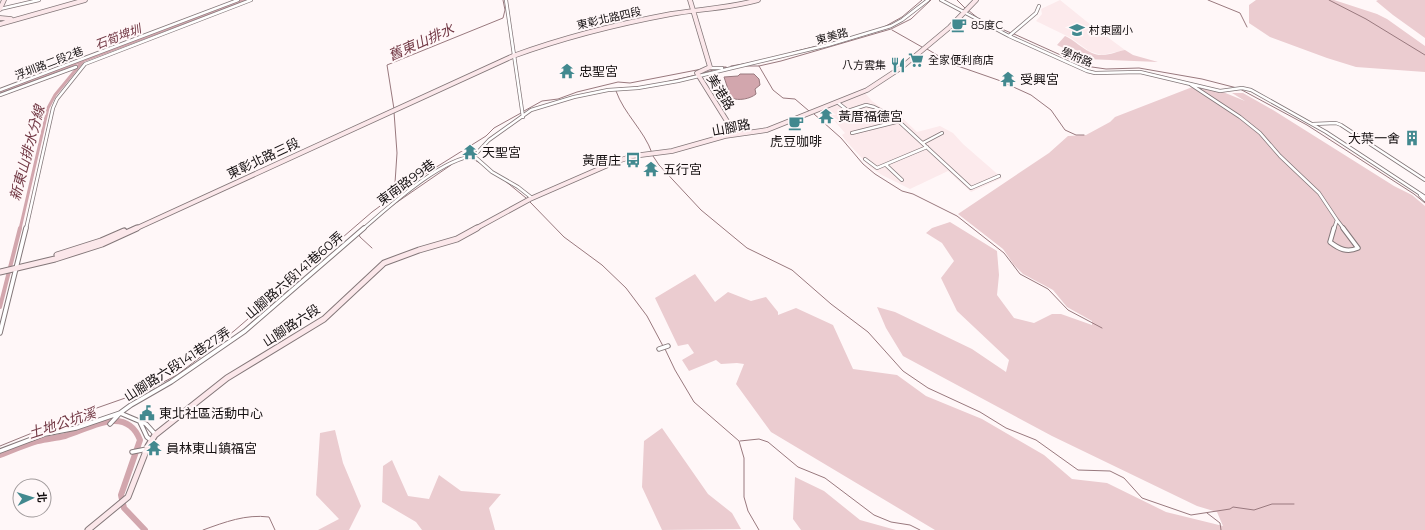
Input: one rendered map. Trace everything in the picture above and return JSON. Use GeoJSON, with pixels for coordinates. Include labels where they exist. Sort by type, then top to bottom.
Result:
{"type":"FeatureCollection","features":[{"type":"Feature","properties":{"kind":"main road"},"geometry":{"type":"LineString","coordinates":[[0,8],[4,0]]}},
{"type":"Feature","properties":{"kind":"main road"},"geometry":{"type":"LineString","coordinates":[[0,24],[12,19],[78,0]]}},
{"type":"Feature","properties":{"kind":"main road"},"geometry":{"type":"LineString","coordinates":[[0,24],[85,0]]}},
{"type":"Feature","properties":{"kind":"main road","name":"美港路"},"geometry":{"type":"LineString","coordinates":[[690,0],[710,67],[697,73],[735,134]]}},
{"type":"Feature","properties":{"kind":"main road","name":"東彰北路四段"},"geometry":{"type":"LineString","coordinates":[[513,55],[604,27],[750,0]]}},
{"type":"Feature","properties":{"kind":"main road","name":"東彰北路四段"},"geometry":{"type":"LineString","coordinates":[[693,10],[740,5],[758,0]]}},
{"type":"Feature","properties":{"kind":"main road","name":"山腳路"},"geometry":{"type":"LineString","coordinates":[[531,198],[633,156],[672,150],[735,134],[767,130],[868,90],[902,67],[925,48],[950,27],[976,0]]}},
{"type":"Feature","properties":{"kind":"main road"},"geometry":{"type":"LineString","coordinates":[[0,18],[12,19]]}},
{"type":"Feature","properties":{"kind":"main road","name":"東彰北路三段"},"geometry":{"type":"LineString","coordinates":[[0,271],[17,266],[55,259],[102,244],[513,55]]}},
{"type":"Feature","properties":{"kind":"main road","name":"山腳路六段"},"geometry":{"type":"LineString","coordinates":[[88,530],[128,497],[147,449],[155,435],[227,378],[324,319],[384,263],[419,250],[457,239],[531,198]]}},
{"type":"Feature","properties":{"kind":"street"},"geometry":{"type":"LineString","coordinates":[[0,8],[39,0]]}},
{"type":"Feature","properties":{"kind":"street","name":"浮圳路二段2巷"},"geometry":{"type":"LineString","coordinates":[[0,90],[238,0]]}},
{"type":"Feature","properties":{"kind":"street"},"geometry":{"type":"LineString","coordinates":[[0,334],[36,189],[54,103],[85,64],[251,0]]}},
{"type":"Feature","properties":{"kind":"street"},"geometry":{"type":"LineString","coordinates":[[506,0],[523,117]]}},
{"type":"Feature","properties":{"kind":"street","name":"東美路"},"geometry":{"type":"LineString","coordinates":[[732,67],[762,62],[878,31],[902,20],[928,0]]}},
{"type":"Feature","properties":{"kind":"street","name":"學府路"},"geometry":{"type":"LineString","coordinates":[[941,0],[966,11],[1009,36],[1087,71],[1140,72],[1220,91],[1242,88]]}},
{"type":"Feature","properties":{"kind":"street"},"geometry":{"type":"LineString","coordinates":[[1009,36],[1036,13],[1039,6]]}},
{"type":"Feature","properties":{"kind":"street"},"geometry":{"type":"LineString","coordinates":[[0,95],[76,67]]}},
{"type":"Feature","properties":{"kind":"street"},"geometry":{"type":"LineString","coordinates":[[710,67],[732,67]]}},
{"type":"Feature","properties":{"kind":"street"},"geometry":{"type":"LineString","coordinates":[[531,198],[518,186],[492,172],[474,156],[494,135],[523,117],[531,110],[560,101],[617,90],[648,87],[732,67]]}},
{"type":"Feature","properties":{"kind":"street"},"geometry":{"type":"LineString","coordinates":[[1186,82],[1260,133],[1280,156],[1319,193],[1357,246],[1358,248],[1356,250],[1341,250],[1330,242],[1337,220]]}},
{"type":"Feature","properties":{"kind":"street"},"geometry":{"type":"LineString","coordinates":[[1242,88],[1309,124],[1425,198]]}},
{"type":"Feature","properties":{"kind":"street"},"geometry":{"type":"LineString","coordinates":[[1242,88],[1250,90],[1313,124],[1425,198]]}},
{"type":"Feature","properties":{"kind":"street"},"geometry":{"type":"LineString","coordinates":[[837,102],[843,109],[848,111],[864,106],[873,106],[884,114],[894,117],[971,188],[999,176]]}},
{"type":"Feature","properties":{"kind":"street"},"geometry":{"type":"LineString","coordinates":[[852,133],[900,122]]}},
{"type":"Feature","properties":{"kind":"street"},"geometry":{"type":"LineString","coordinates":[[1309,124],[1336,123],[1341,125],[1425,180]]}},
{"type":"Feature","properties":{"kind":"street"},"geometry":{"type":"LineString","coordinates":[[922,143],[942,133]]}},
{"type":"Feature","properties":{"kind":"street"},"geometry":{"type":"LineString","coordinates":[[865,159],[875,168],[886,165],[928,147]]}},
{"type":"Feature","properties":{"kind":"street","name":"東南路99巷"},"geometry":{"type":"LineString","coordinates":[[356,234],[394,201],[453,161],[464,157],[474,156]]}},
{"type":"Feature","properties":{"kind":"street"},"geometry":{"type":"LineString","coordinates":[[886,165],[902,180]]}},
{"type":"Feature","properties":{"kind":"street","name":"山腳路六段141巷60弄"},"geometry":{"type":"LineString","coordinates":[[245,331],[356,234]]}},
{"type":"Feature","properties":{"kind":"street"},"geometry":{"type":"LineString","coordinates":[[0,313],[6,310]]}},
{"type":"Feature","properties":{"kind":"street","name":"山腳路六段141巷27弄"},"geometry":{"type":"LineString","coordinates":[[120,413],[171,382],[245,331]]}},
{"type":"Feature","properties":{"kind":"street"},"geometry":{"type":"LineString","coordinates":[[659,349],[668,346]]}},
{"type":"Feature","properties":{"kind":"street"},"geometry":{"type":"LineString","coordinates":[[0,451],[45,434],[76,428],[120,413],[146,424],[155,435]]}},
{"type":"Feature","properties":{"kind":"street"},"geometry":{"type":"LineString","coordinates":[[110,424],[120,413]]}},
{"type":"Feature","properties":{"kind":"street"},"geometry":{"type":"LineString","coordinates":[[140,422],[147,437],[151,440]]}},
{"type":"Feature","properties":{"kind":"street"},"geometry":{"type":"LineString","coordinates":[[132,452],[147,449]]}},
{"type":"Feature","properties":{"kind":"shaded area","name":"村東國小"},"geometry":{"type":"Polygon","coordinates":[[[1060,0],[1125,50],[1102,55],[1098,54],[1089,51],[1071,38],[1036,21],[1042,14],[1041,9],[1060,0]]]}},
{"type":"Feature","properties":{"kind":"shaded area"},"geometry":{"type":"Polygon","coordinates":[[[1256,0],[1334,0],[1377,14],[1387,19],[1425,46],[1425,72],[1356,67],[1270,37],[1249,23],[1249,5],[1256,0]]]}},
{"type":"Feature","properties":{"kind":"shaded area"},"geometry":{"type":"Polygon","coordinates":[[[1425,0],[1425,38],[1376,1],[1425,0]]]}},
{"type":"Feature","properties":{"kind":"shaded area"},"geometry":{"type":"Polygon","coordinates":[[[1065,36],[1088,51],[1098,55],[1106,55],[1125,50],[1133,55],[1158,62],[1086,59],[1057,45],[1065,36]]]}},
{"type":"Feature","properties":{"kind":"shaded area"},"geometry":{"type":"Polygon","coordinates":[[[740,74],[754,74],[759,79],[760,85],[755,89],[756,94],[751,97],[734,99],[731,98],[724,77],[738,76],[740,74]]]}},
{"type":"Feature","properties":{"kind":"shaded area"},"geometry":{"type":"Polygon","coordinates":[[[1195,86],[1223,92],[1245,101],[1232,93],[1243,93],[1273,110],[1394,186],[1412,195],[1425,206],[1425,530],[935,530],[771,432],[736,384],[744,364],[721,364],[716,360],[689,371],[682,360],[694,353],[688,344],[678,346],[655,298],[695,274],[715,302],[728,292],[751,301],[766,297],[778,312],[778,315],[796,308],[833,325],[853,369],[897,375],[926,396],[982,419],[1044,455],[1072,479],[1107,483],[1166,512],[1223,526],[1217,512],[1197,506],[1052,436],[903,356],[886,328],[877,307],[895,312],[972,349],[1006,372],[1009,360],[957,311],[941,278],[954,261],[942,243],[926,233],[932,228],[950,222],[997,251],[999,275],[997,295],[1014,318],[1034,323],[1052,314],[1061,314],[1092,325],[1092,321],[1067,307],[1053,290],[1023,274],[1014,265],[1003,249],[958,214],[1049,153],[1068,136],[1086,135],[1110,122],[1115,117],[1195,86]]]}},
{"type":"Feature","properties":{"kind":"shaded area"},"geometry":{"type":"Polygon","coordinates":[[[865,93],[872,101],[887,112],[894,110],[917,132],[940,126],[953,133],[963,144],[1002,178],[971,192],[948,171],[910,189],[882,175],[870,167],[846,141],[842,135],[845,133],[825,110],[865,93]]]}},
{"type":"Feature","properties":{"kind":"shaded area"},"geometry":{"type":"Polygon","coordinates":[[[662,428],[708,494],[732,513],[741,529],[662,530],[642,487],[644,441],[662,428]]]}},
{"type":"Feature","properties":{"kind":"shaded area"},"geometry":{"type":"Polygon","coordinates":[[[335,430],[343,463],[361,506],[349,530],[318,530],[339,519],[316,495],[320,433],[335,430]]]}},
{"type":"Feature","properties":{"kind":"shaded area"},"geometry":{"type":"Polygon","coordinates":[[[392,460],[408,496],[429,499],[439,475],[461,491],[501,494],[489,508],[495,530],[422,530],[416,522],[382,502],[383,466],[392,460]]]}},
{"type":"Feature","properties":{"kind":"shaded area"},"geometry":{"type":"Polygon","coordinates":[[[795,477],[824,491],[860,520],[896,530],[801,530],[793,519],[795,477]]]}},
{"type":"Feature","properties":{"kind":"waterway","name":"石筍埤圳"},"geometry":{"type":"LineString","coordinates":[[0,92],[244,0]]}},
{"type":"Feature","properties":{"kind":"waterway","name":"舊東山排水"},"geometry":{"type":"LineString","coordinates":[[394,109],[387,65],[503,18],[505,10],[503,0]]}},
{"type":"Feature","properties":{"kind":"waterway"},"geometry":{"type":"LineString","coordinates":[[884,27],[902,17],[922,0]]}},
{"type":"Feature","properties":{"kind":"waterway"},"geometry":{"type":"LineString","coordinates":[[759,66],[891,29],[911,19],[931,0]]}},
{"type":"Feature","properties":{"kind":"waterway"},"geometry":{"type":"LineString","coordinates":[[957,0],[965,8]]}},
{"type":"Feature","properties":{"kind":"waterway"},"geometry":{"type":"LineString","coordinates":[[1208,0],[1240,13],[1247,27]]}},
{"type":"Feature","properties":{"kind":"waterway"},"geometry":{"type":"LineString","coordinates":[[1329,0],[1366,19],[1425,55]]}},
{"type":"Feature","properties":{"kind":"waterway"},"geometry":{"type":"LineString","coordinates":[[968,10],[979,19],[1011,33]]}},
{"type":"Feature","properties":{"kind":"waterway"},"geometry":{"type":"LineString","coordinates":[[892,30],[922,47]]}},
{"type":"Feature","properties":{"kind":"waterway"},"geometry":{"type":"LineString","coordinates":[[1014,34],[1085,66],[1106,69],[1139,68],[1202,79],[1237,88]]}},
{"type":"Feature","properties":{"kind":"waterway"},"geometry":{"type":"LineString","coordinates":[[793,52],[841,40]]}},
{"type":"Feature","properties":{"kind":"waterway"},"geometry":{"type":"LineString","coordinates":[[927,49],[952,64],[998,80],[1031,95],[1051,110],[1065,130],[1076,135],[1084,135]]}},
{"type":"Feature","properties":{"kind":"waterway","name":"新東山排水分線"},"geometry":{"type":"LineString","coordinates":[[20,229],[48,108],[55,95],[83,61]]}},
{"type":"Feature","properties":{"kind":"waterway"},"geometry":{"type":"LineString","coordinates":[[731,66],[749,63]]}},
{"type":"Feature","properties":{"kind":"waterway"},"geometry":{"type":"LineString","coordinates":[[744,66],[759,66]]}},
{"type":"Feature","properties":{"kind":"waterway"},"geometry":{"type":"LineString","coordinates":[[759,66],[773,90],[783,98],[795,99],[809,111]]}},
{"type":"Feature","properties":{"kind":"waterway"},"geometry":{"type":"LineString","coordinates":[[717,67],[726,67]]}},
{"type":"Feature","properties":{"kind":"waterway"},"geometry":{"type":"LineString","coordinates":[[722,68],[733,67]]}},
{"type":"Feature","properties":{"kind":"waterway"},"geometry":{"type":"LineString","coordinates":[[524,111],[542,101],[558,99],[577,92],[618,82],[630,83],[702,69]]}},
{"type":"Feature","properties":{"kind":"waterway"},"geometry":{"type":"LineString","coordinates":[[699,74],[717,69]]}},
{"type":"Feature","properties":{"kind":"waterway"},"geometry":{"type":"LineString","coordinates":[[666,82],[696,75]]}},
{"type":"Feature","properties":{"kind":"waterway"},"geometry":{"type":"LineString","coordinates":[[621,88],[639,87]]}},
{"type":"Feature","properties":{"kind":"waterway"},"geometry":{"type":"LineString","coordinates":[[1240,89],[1307,125],[1414,194],[1425,203]]}},
{"type":"Feature","properties":{"kind":"waterway"},"geometry":{"type":"LineString","coordinates":[[616,91],[652,153]]}},
{"type":"Feature","properties":{"kind":"waterway","name":"舊東山排水"},"geometry":{"type":"LineString","coordinates":[[394,112],[397,153],[395,183],[398,188],[402,190]]}},
{"type":"Feature","properties":{"kind":"waterway"},"geometry":{"type":"LineString","coordinates":[[402,190],[486,136],[494,128],[521,113]]}},
{"type":"Feature","properties":{"kind":"waterway"},"geometry":{"type":"LineString","coordinates":[[814,114],[841,138],[863,164],[875,174],[902,191],[913,194],[957,216],[1004,253],[1020,274],[1048,289],[1068,310],[1102,328]]}},
{"type":"Feature","properties":{"kind":"waterway"},"geometry":{"type":"LineString","coordinates":[[653,156],[659,165],[701,210],[747,248],[792,270],[831,304],[868,332],[903,371],[928,388],[980,412],[1006,428],[1036,440],[1078,470],[1110,471],[1124,478],[1142,498],[1191,515],[1230,509],[1233,507],[1254,510],[1272,504],[1294,504]]}},
{"type":"Feature","properties":{"kind":"waterway"},"geometry":{"type":"LineString","coordinates":[[471,158],[480,163]]}},
{"type":"Feature","properties":{"kind":"waterway"},"geometry":{"type":"LineString","coordinates":[[390,207],[451,165]]}},
{"type":"Feature","properties":{"kind":"waterway"},"geometry":{"type":"LineString","coordinates":[[504,180],[526,198]]}},
{"type":"Feature","properties":{"kind":"waterway"},"geometry":{"type":"LineString","coordinates":[[0,446],[74,416],[148,390],[177,375],[234,331],[372,212],[402,190]]}},
{"type":"Feature","properties":{"kind":"waterway","name":"舊東山排水"},"geometry":{"type":"LineString","coordinates":[[402,190],[406,192]]}},
{"type":"Feature","properties":{"kind":"waterway"},"geometry":{"type":"LineString","coordinates":[[530,202],[564,237],[602,265],[626,288],[647,316],[663,346]]}},
{"type":"Feature","properties":{"kind":"waterway","name":"新東山排水分線"},"geometry":{"type":"LineString","coordinates":[[0,307],[20,228]]}},
{"type":"Feature","properties":{"kind":"waterway"},"geometry":{"type":"LineString","coordinates":[[362,232],[359,235],[360,237],[372,248]]}},
{"type":"Feature","properties":{"kind":"waterway"},"geometry":{"type":"LineString","coordinates":[[665,349],[675,370],[694,402],[739,441],[744,458],[744,497],[748,511],[759,530]]}},
{"type":"Feature","properties":{"kind":"waterway","name":"土地公坑溪"},"geometry":{"type":"LineString","coordinates":[[0,455],[38,441],[65,436],[106,422],[116,421],[126,423],[134,429],[140,440],[121,495],[124,508],[145,530]]}},
{"type":"Feature","properties":{"kind":"waterway"},"geometry":{"type":"LineString","coordinates":[[740,441],[759,439],[768,442],[798,467],[825,478],[874,515],[891,522],[910,525],[920,530]]}},
{"type":"Feature","properties":{"kind":"waterway"},"geometry":{"type":"LineString","coordinates":[[1207,513],[1220,523],[1221,530]]}},
{"type":"Feature","properties":{"kind":"waterway"},"geometry":{"type":"LineString","coordinates":[[203,530],[236,519],[260,516],[269,517],[275,530]]}},
{"type":"Feature","properties":{"kind":"place","name":"85度C"},"geometry":{"type":"Point","coordinates":[959,25]}},
{"type":"Feature","properties":{"kind":"place","name":"村東國小"},"geometry":{"type":"Point","coordinates":[1077,30]}},
{"type":"Feature","properties":{"kind":"place","name":"全家便利商店"},"geometry":{"type":"Point","coordinates":[916,60]}},
{"type":"Feature","properties":{"kind":"place","name":"八方雲集"},"geometry":{"type":"Point","coordinates":[898,65]}},
{"type":"Feature","properties":{"kind":"place","name":"忠聖宮"},"geometry":{"type":"Point","coordinates":[567,71]}},
{"type":"Feature","properties":{"kind":"place","name":"受興宮"},"geometry":{"type":"Point","coordinates":[1008,79]}},
{"type":"Feature","properties":{"kind":"place","name":"黃厝福德宮"},"geometry":{"type":"Point","coordinates":[826,116]}},
{"type":"Feature","properties":{"kind":"place","name":"虎豆咖啡"},"geometry":{"type":"Point","coordinates":[796,123]}},
{"type":"Feature","properties":{"kind":"place","name":"大葉一舍"},"geometry":{"type":"Point","coordinates":[1412,138]}},
{"type":"Feature","properties":{"kind":"place","name":"天聖宮"},"geometry":{"type":"Point","coordinates":[470,152]}},
{"type":"Feature","properties":{"kind":"place","name":"黃厝庄"},"geometry":{"type":"Point","coordinates":[633,160]}},
{"type":"Feature","properties":{"kind":"place","name":"五行宮"},"geometry":{"type":"Point","coordinates":[651,169]}},
{"type":"Feature","properties":{"kind":"place","name":"東北社區活動中心"},"geometry":{"type":"Point","coordinates":[147,413]}},
{"type":"Feature","properties":{"kind":"place","name":"員林東山鎮福宮"},"geometry":{"type":"Point","coordinates":[154,448]}}]}
